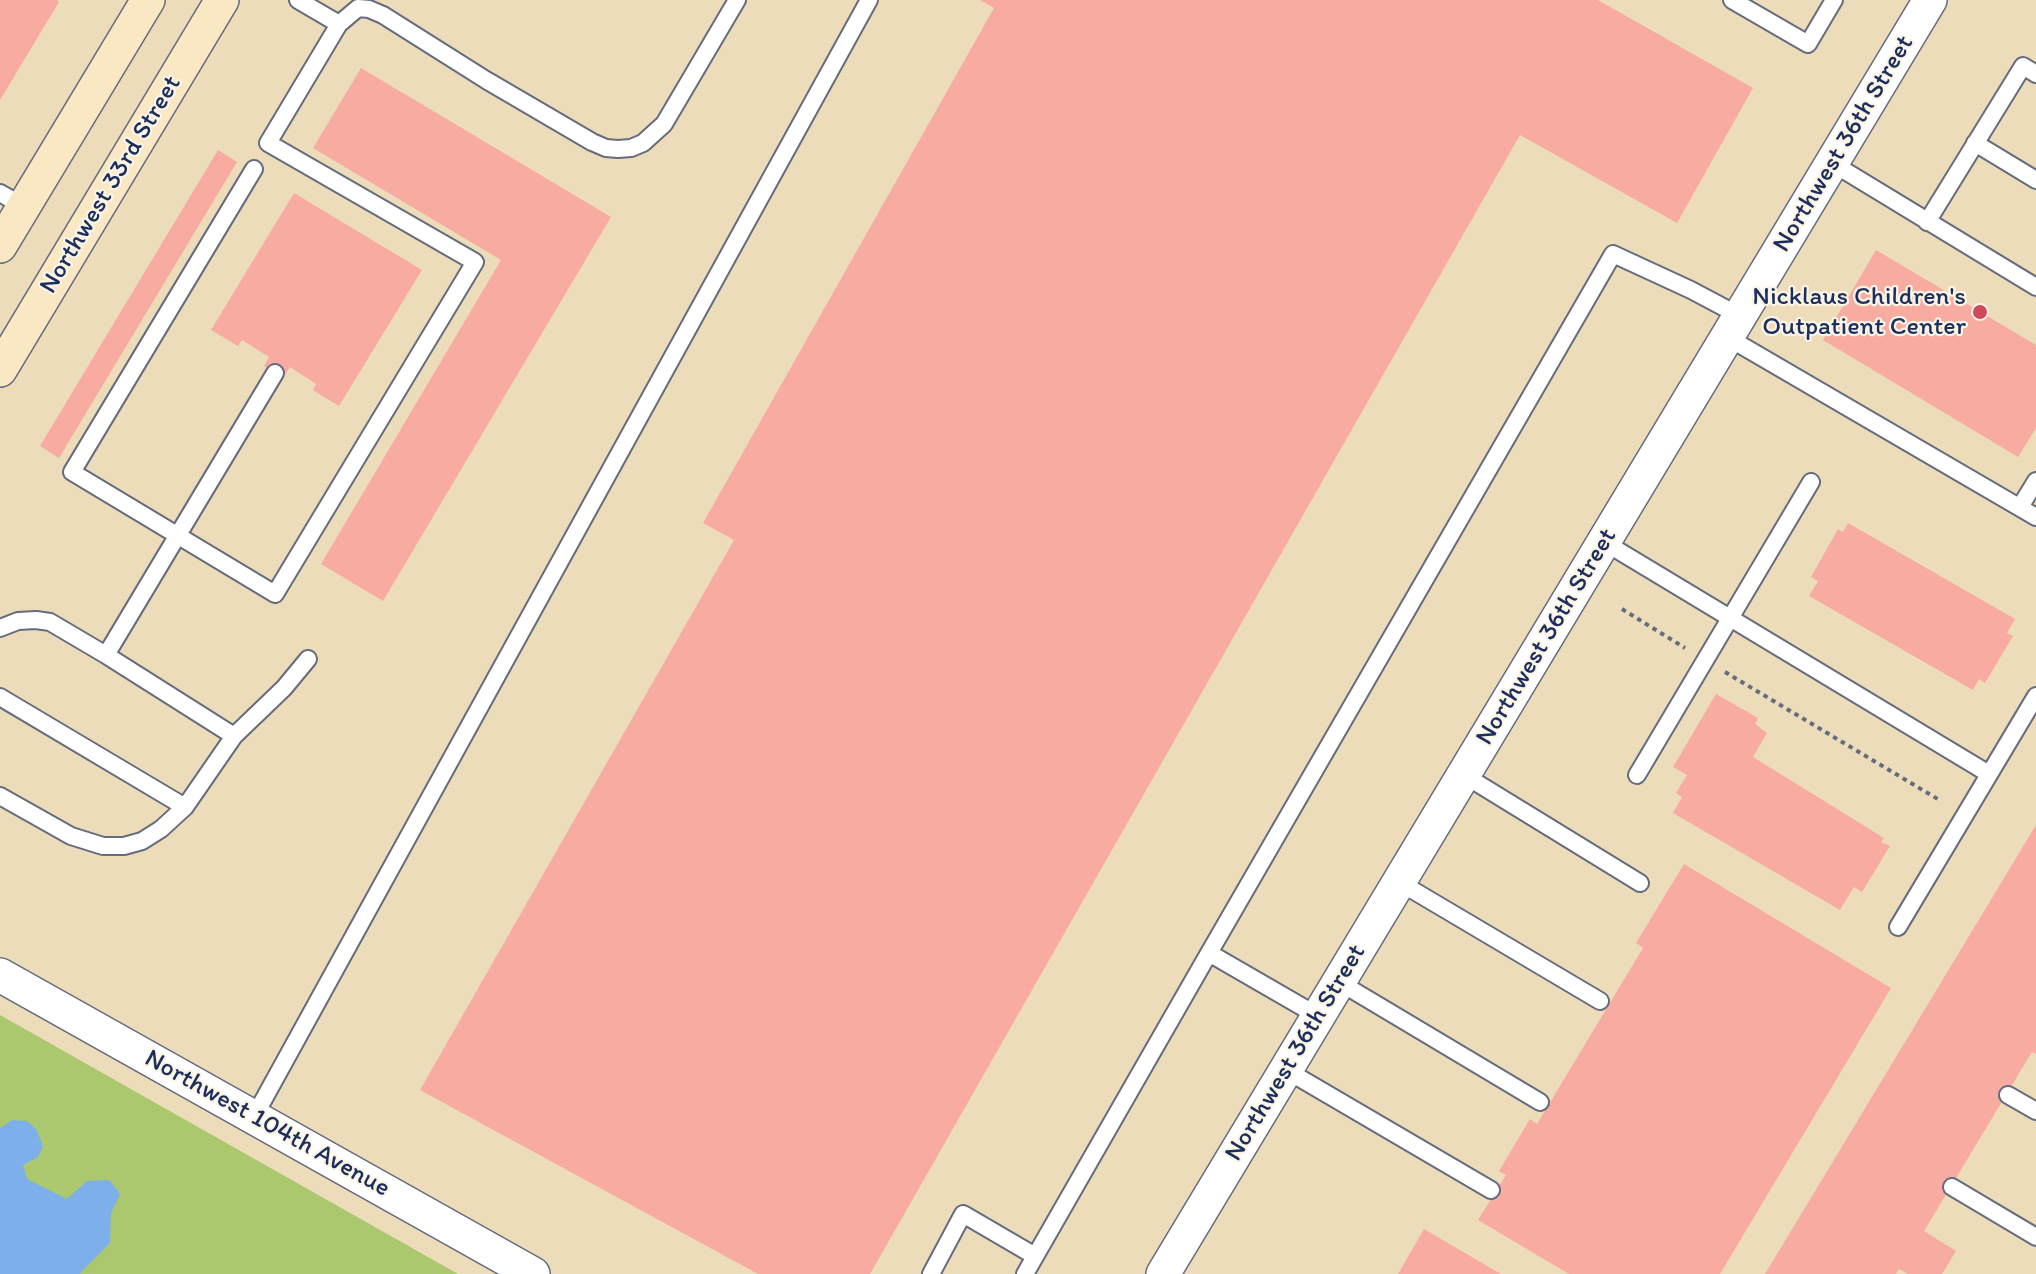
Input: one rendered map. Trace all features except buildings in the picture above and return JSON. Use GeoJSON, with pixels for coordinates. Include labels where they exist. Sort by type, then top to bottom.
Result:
{"type":"FeatureCollection","features":[{"type":"Feature","properties":{"kind":"street"},"geometry":{"type":"LineString","coordinates":[[0,246],[12,200],[148,0]]}},
{"type":"Feature","properties":{"kind":"street","name":"Northwest 33rd Street"},"geometry":{"type":"LineString","coordinates":[[0,370],[222,0]]}},
{"type":"Feature","properties":{"kind":"street","name":"Northwest 36th Street"},"geometry":{"type":"LineString","coordinates":[[1163,1274],[1930,0]]}},
{"type":"Feature","properties":{"kind":"street","name":"Northwest 104th Avenue"},"geometry":{"type":"LineString","coordinates":[[0,975],[533,1274]]}},
{"type":"Feature","properties":{"kind":"lane"},"geometry":{"type":"LineString","coordinates":[[298,0],[339,24]]}},
{"type":"Feature","properties":{"kind":"lane"},"geometry":{"type":"LineString","coordinates":[[254,169],[72,472],[275,594],[475,262],[268,143],[339,24],[358,8],[369,9],[383,15],[486,80],[592,142],[606,148],[618,149],[631,148],[643,143],[664,124],[737,0]]}},
{"type":"Feature","properties":{"kind":"lane"},"geometry":{"type":"LineString","coordinates":[[254,1117],[869,0]]}},
{"type":"Feature","properties":{"kind":"lane"},"geometry":{"type":"LineString","coordinates":[[1732,0],[1808,44],[1834,0]]}},
{"type":"Feature","properties":{"kind":"lane"},"geometry":{"type":"LineString","coordinates":[[1927,222],[2023,66],[2036,74]]}},
{"type":"Feature","properties":{"kind":"lane"},"geometry":{"type":"LineString","coordinates":[[1975,143],[2036,180]]}},
{"type":"Feature","properties":{"kind":"lane"},"geometry":{"type":"LineString","coordinates":[[1832,163],[2036,287]]}},
{"type":"Feature","properties":{"kind":"lane"},"geometry":{"type":"LineString","coordinates":[[1025,1274],[1613,254],[1691,290],[1734,327],[2036,517]]}},
{"type":"Feature","properties":{"kind":"lane"},"geometry":{"type":"LineString","coordinates":[[106,655],[275,373]]}},
{"type":"Feature","properties":{"kind":"lane"},"geometry":{"type":"LineString","coordinates":[[2020,507],[2036,481]]}},
{"type":"Feature","properties":{"kind":"lane"},"geometry":{"type":"LineString","coordinates":[[1637,776],[1811,482]]}},
{"type":"Feature","properties":{"kind":"lane"},"geometry":{"type":"LineString","coordinates":[[1604,542],[1989,774]]}},
{"type":"Feature","properties":{"kind":"lane"},"geometry":{"type":"LineString","coordinates":[[0,627],[18,621],[50,622],[234,736]]}},
{"type":"Feature","properties":{"kind":"lane"},"geometry":{"type":"LineString","coordinates":[[0,796],[71,836],[103,846],[124,846],[142,841],[161,829],[185,807],[234,736],[277,696],[308,658]]}},
{"type":"Feature","properties":{"kind":"lane"},"geometry":{"type":"LineString","coordinates":[[1898,927],[2036,696]]}},
{"type":"Feature","properties":{"kind":"lane"},"geometry":{"type":"LineString","coordinates":[[0,697],[185,807]]}},
{"type":"Feature","properties":{"kind":"lane"},"geometry":{"type":"LineString","coordinates":[[1464,775],[1640,883]]}},
{"type":"Feature","properties":{"kind":"lane"},"geometry":{"type":"LineString","coordinates":[[1399,882],[1600,1001]]}},
{"type":"Feature","properties":{"kind":"lane"},"geometry":{"type":"LineString","coordinates":[[1209,953],[1318,1016]]}},
{"type":"Feature","properties":{"kind":"lane"},"geometry":{"type":"LineString","coordinates":[[1339,982],[1540,1102]]}},
{"type":"Feature","properties":{"kind":"lane"},"geometry":{"type":"LineString","coordinates":[[1286,1070],[1491,1190]]}},
{"type":"Feature","properties":{"kind":"lane"},"geometry":{"type":"LineString","coordinates":[[2008,1095],[2036,1111]]}},
{"type":"Feature","properties":{"kind":"lane"},"geometry":{"type":"LineString","coordinates":[[1952,1187],[2036,1237]]}},
{"type":"Feature","properties":{"kind":"lane"},"geometry":{"type":"LineString","coordinates":[[931,1274],[963,1214],[1035,1256]]}},
{"type":"Feature","properties":{"kind":"path"},"geometry":{"type":"LineString","coordinates":[[1622,609],[1691,651]]}},
{"type":"Feature","properties":{"kind":"path"},"geometry":{"type":"LineString","coordinates":[[1719,669],[1941,801]]}},
{"type":"Feature","properties":{"kind":"green space"},"geometry":{"type":"Polygon","coordinates":[[[0,1015],[458,1274],[0,1274],[0,1015]]]}},
{"type":"Feature","properties":{"kind":"water"},"geometry":{"type":"Polygon","coordinates":[[[12,1120],[27,1121],[36,1129],[43,1146],[38,1157],[23,1165],[27,1179],[67,1199],[87,1181],[109,1180],[120,1194],[111,1213],[110,1243],[81,1274],[0,1274],[0,1128],[12,1120]]]}},
{"type":"Feature","properties":{"kind":"place","name":"Nicklaus Children's Outpatient Center"},"geometry":{"type":"Point","coordinates":[1980,312]}}]}
